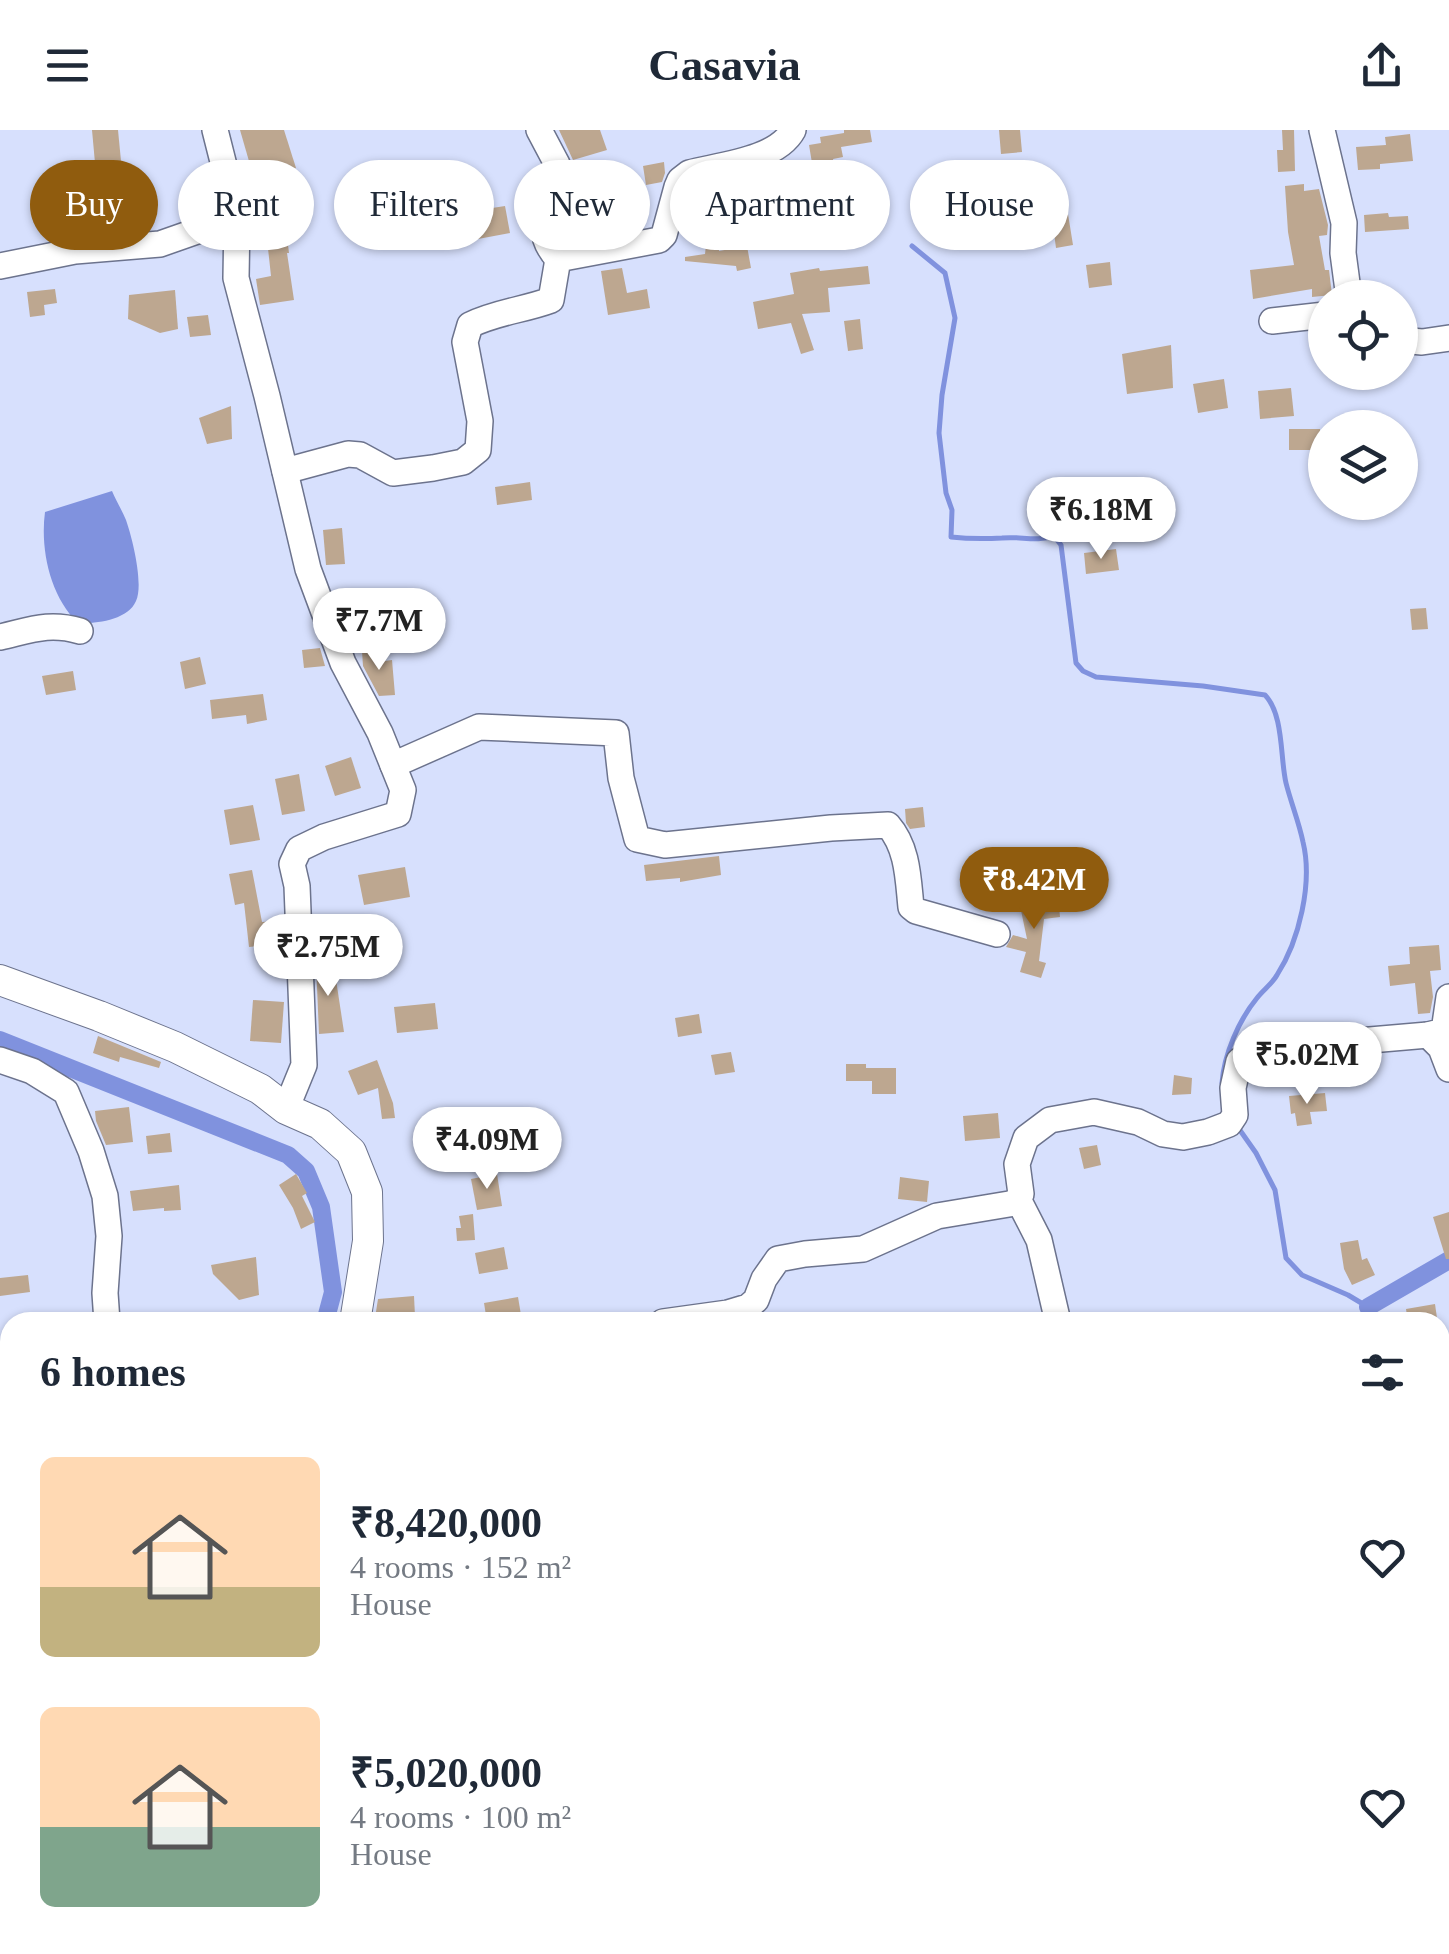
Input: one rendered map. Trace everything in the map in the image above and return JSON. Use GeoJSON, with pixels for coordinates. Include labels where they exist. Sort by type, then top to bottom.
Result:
{"type":"FeatureCollection","features":[{"type":"Feature","properties":{"kind":"main road"},"geometry":{"type":"LineString","coordinates":[[0,980],[99,1016],[260,1089],[286,1109],[320,1124],[351,1152],[366,1192],[368,1241],[357,1312]]}},
{"type":"Feature","properties":{"kind":"street"},"geometry":{"type":"LineString","coordinates":[[215,130],[223,160]]}},
{"type":"Feature","properties":{"kind":"street"},"geometry":{"type":"LineString","coordinates":[[539,130],[557,164],[566,195],[549,214],[544,235],[546,246],[558,259]]}},
{"type":"Feature","properties":{"kind":"street"},"geometry":{"type":"LineString","coordinates":[[558,259],[659,240],[664,235],[680,180],[689,173],[766,154],[785,143],[793,130]]}},
{"type":"Feature","properties":{"kind":"street"},"geometry":{"type":"LineString","coordinates":[[1322,130],[1344,223],[1346,280]]}},
{"type":"Feature","properties":{"kind":"street"},"geometry":{"type":"LineString","coordinates":[[0,266],[76,251],[160,244],[178,237]]}},
{"type":"Feature","properties":{"kind":"street"},"geometry":{"type":"LineString","coordinates":[[236,250],[236,278],[308,569],[343,663],[380,733],[403,790],[398,814],[324,836],[299,850],[292,864],[297,886],[304,1065],[286,1109]]}},
{"type":"Feature","properties":{"kind":"street"},"geometry":{"type":"LineString","coordinates":[[285,472],[348,454],[392,473],[463,462],[478,450],[480,421],[465,342],[470,325],[551,300],[558,259]]}},
{"type":"Feature","properties":{"kind":"street"},"geometry":{"type":"LineString","coordinates":[[1272,322],[1308,317]]}},
{"type":"Feature","properties":{"kind":"street"},"geometry":{"type":"LineString","coordinates":[[1418,342],[1449,338]]}},
{"type":"Feature","properties":{"kind":"street"},"geometry":{"type":"LineString","coordinates":[[0,636],[36,627],[61,626],[80,632]]}},
{"type":"Feature","properties":{"kind":"street"},"geometry":{"type":"LineString","coordinates":[[393,766],[479,728],[616,733],[621,778],[637,840],[665,845],[888,825],[906,860],[916,912],[997,934]]}},
{"type":"Feature","properties":{"kind":"street"},"geometry":{"type":"LineString","coordinates":[[733,1312],[756,1300],[778,1259],[863,1249],[937,1216],[1016,1203],[1021,1194],[1017,1164],[1026,1138],[1050,1120],[1094,1112],[1138,1122],[1163,1134],[1183,1137],[1208,1132],[1232,1119],[1233,1088],[1240,1061],[1254,1050],[1444,1031],[1449,997]]}},
{"type":"Feature","properties":{"kind":"street"},"geometry":{"type":"LineString","coordinates":[[1428,1035],[1441,1048],[1449,1069]]}},
{"type":"Feature","properties":{"kind":"street"},"geometry":{"type":"LineString","coordinates":[[0,1060],[32,1071],[66,1092],[91,1151],[105,1196],[109,1236],[106,1312]]}},
{"type":"Feature","properties":{"kind":"street"},"geometry":{"type":"LineString","coordinates":[[1018,1199],[1039,1240],[1056,1312]]}},
{"type":"Feature","properties":{"kind":"water"},"geometry":{"type":"Polygon","coordinates":[[[112,491],[131,537],[138,572],[136,601],[119,617],[78,623],[60,599],[49,571],[45,512],[112,491]]]}},
{"type":"Feature","properties":{"kind":"building"},"geometry":{"type":"Polygon","coordinates":[[[92,130],[118,130],[121,160],[95,160],[92,130]]]}},
{"type":"Feature","properties":{"kind":"building"},"geometry":{"type":"Polygon","coordinates":[[[240,130],[284,130],[293,160],[249,160],[240,130]]]}},
{"type":"Feature","properties":{"kind":"building"},"geometry":{"type":"Polygon","coordinates":[[[559,130],[600,130],[607,150],[573,160],[559,130]]]}},
{"type":"Feature","properties":{"kind":"building"},"geometry":{"type":"Polygon","coordinates":[[[870,130],[872,142],[841,147],[843,157],[833,160],[812,160],[809,145],[821,143],[820,137],[870,130]]]}},
{"type":"Feature","properties":{"kind":"building"},"geometry":{"type":"Polygon","coordinates":[[[999,130],[1020,130],[1022,152],[1001,154],[999,130]]]}},
{"type":"Feature","properties":{"kind":"building"},"geometry":{"type":"Polygon","coordinates":[[[1282,130],[1294,130],[1295,171],[1278,172],[1277,150],[1283,150],[1282,130]]]}},
{"type":"Feature","properties":{"kind":"building"},"geometry":{"type":"Polygon","coordinates":[[[1410,134],[1413,161],[1358,170],[1356,147],[1386,145],[1385,137],[1410,134]]]}},
{"type":"Feature","properties":{"kind":"building"},"geometry":{"type":"Polygon","coordinates":[[[664,162],[662,182],[650,184],[650,165],[664,162]]]}},
{"type":"Feature","properties":{"kind":"building"},"geometry":{"type":"Polygon","coordinates":[[[1304,184],[1304,191],[1319,189],[1328,225],[1327,235],[1319,236],[1330,280],[1308,280],[1308,290],[1253,299],[1250,270],[1294,265],[1285,186],[1304,184]]]}},
{"type":"Feature","properties":{"kind":"building"},"geometry":{"type":"Polygon","coordinates":[[[505,206],[510,233],[494,236],[494,208],[505,206]]]}},
{"type":"Feature","properties":{"kind":"building"},"geometry":{"type":"Polygon","coordinates":[[[1388,213],[1389,217],[1408,216],[1409,229],[1365,232],[1364,215],[1388,213]]]}},
{"type":"Feature","properties":{"kind":"building"},"geometry":{"type":"Polygon","coordinates":[[[268,250],[289,250],[294,300],[260,305],[256,279],[271,276],[268,250]]]}},
{"type":"Feature","properties":{"kind":"building"},"geometry":{"type":"Polygon","coordinates":[[[705,250],[748,250],[751,268],[737,271],[736,266],[685,261],[685,257],[705,254],[705,250]]]}},
{"type":"Feature","properties":{"kind":"building"},"geometry":{"type":"Polygon","coordinates":[[[1110,262],[1112,285],[1089,288],[1086,265],[1110,262]]]}},
{"type":"Feature","properties":{"kind":"building"},"geometry":{"type":"Polygon","coordinates":[[[868,266],[870,284],[828,288],[830,312],[802,314],[814,350],[801,354],[791,323],[758,329],[753,302],[794,294],[790,273],[868,266]]]}},
{"type":"Feature","properties":{"kind":"building"},"geometry":{"type":"Polygon","coordinates":[[[622,268],[627,293],[647,289],[650,308],[608,315],[601,271],[622,268]]]}},
{"type":"Feature","properties":{"kind":"building"},"geometry":{"type":"Polygon","coordinates":[[[55,289],[57,303],[44,305],[45,315],[30,317],[27,292],[55,289]]]}},
{"type":"Feature","properties":{"kind":"building"},"geometry":{"type":"Polygon","coordinates":[[[175,290],[178,329],[160,333],[128,319],[129,295],[175,290]]]}},
{"type":"Feature","properties":{"kind":"building"},"geometry":{"type":"Polygon","coordinates":[[[208,315],[211,335],[190,337],[187,317],[208,315]]]}},
{"type":"Feature","properties":{"kind":"building"},"geometry":{"type":"Polygon","coordinates":[[[860,319],[863,349],[848,351],[844,321],[860,319]]]}},
{"type":"Feature","properties":{"kind":"building"},"geometry":{"type":"Polygon","coordinates":[[[1171,345],[1173,388],[1127,394],[1122,354],[1171,345]]]}},
{"type":"Feature","properties":{"kind":"building"},"geometry":{"type":"Polygon","coordinates":[[[1224,379],[1228,408],[1198,413],[1193,384],[1224,379]]]}},
{"type":"Feature","properties":{"kind":"building"},"geometry":{"type":"Polygon","coordinates":[[[1291,388],[1294,416],[1260,419],[1258,391],[1291,388]]]}},
{"type":"Feature","properties":{"kind":"building"},"geometry":{"type":"Polygon","coordinates":[[[231,406],[232,439],[207,444],[199,418],[231,406]]]}},
{"type":"Feature","properties":{"kind":"building"},"geometry":{"type":"Polygon","coordinates":[[[1289,429],[1308,429],[1308,450],[1289,450],[1289,429]]]}},
{"type":"Feature","properties":{"kind":"building"},"geometry":{"type":"Polygon","coordinates":[[[530,482],[532,500],[497,505],[495,487],[530,482]]]}},
{"type":"Feature","properties":{"kind":"building"},"geometry":{"type":"Polygon","coordinates":[[[342,528],[345,564],[326,565],[323,530],[342,528]]]}},
{"type":"Feature","properties":{"kind":"building"},"geometry":{"type":"Polygon","coordinates":[[[1116,549],[1119,570],[1086,574],[1084,553],[1116,549]]]}},
{"type":"Feature","properties":{"kind":"building"},"geometry":{"type":"Polygon","coordinates":[[[384,598],[396,629],[374,637],[363,606],[384,598]]]}},
{"type":"Feature","properties":{"kind":"building"},"geometry":{"type":"Polygon","coordinates":[[[1426,608],[1428,629],[1412,630],[1410,609],[1426,608]]]}},
{"type":"Feature","properties":{"kind":"building"},"geometry":{"type":"Polygon","coordinates":[[[320,648],[325,666],[304,668],[302,650],[320,648]]]}},
{"type":"Feature","properties":{"kind":"building"},"geometry":{"type":"Polygon","coordinates":[[[377,649],[378,662],[392,660],[395,695],[379,696],[363,666],[362,651],[377,649]]]}},
{"type":"Feature","properties":{"kind":"building"},"geometry":{"type":"Polygon","coordinates":[[[200,657],[206,684],[185,689],[180,662],[200,657]]]}},
{"type":"Feature","properties":{"kind":"building"},"geometry":{"type":"Polygon","coordinates":[[[73,671],[76,690],[46,695],[42,676],[73,671]]]}},
{"type":"Feature","properties":{"kind":"building"},"geometry":{"type":"Polygon","coordinates":[[[263,694],[267,720],[247,724],[246,715],[212,719],[210,700],[263,694]]]}},
{"type":"Feature","properties":{"kind":"building"},"geometry":{"type":"Polygon","coordinates":[[[351,757],[361,788],[335,796],[325,766],[351,757]]]}},
{"type":"Feature","properties":{"kind":"building"},"geometry":{"type":"Polygon","coordinates":[[[299,774],[305,811],[282,815],[275,779],[299,774]]]}},
{"type":"Feature","properties":{"kind":"building"},"geometry":{"type":"Polygon","coordinates":[[[253,805],[260,840],[230,845],[224,810],[253,805]]]}},
{"type":"Feature","properties":{"kind":"building"},"geometry":{"type":"Polygon","coordinates":[[[923,807],[925,827],[910,829],[905,809],[923,807]]]}},
{"type":"Feature","properties":{"kind":"building"},"geometry":{"type":"Polygon","coordinates":[[[719,856],[721,875],[680,882],[680,878],[646,881],[644,865],[719,856]]]}},
{"type":"Feature","properties":{"kind":"building"},"geometry":{"type":"Polygon","coordinates":[[[405,867],[410,897],[364,905],[358,875],[405,867]]]}},
{"type":"Feature","properties":{"kind":"building"},"geometry":{"type":"Polygon","coordinates":[[[252,870],[262,922],[277,921],[279,944],[249,947],[244,903],[235,905],[229,874],[252,870]]]}},
{"type":"Feature","properties":{"kind":"building"},"geometry":{"type":"Polygon","coordinates":[[[1058,896],[1060,917],[1044,919],[1039,961],[1046,963],[1041,978],[1020,972],[1026,952],[1006,947],[1013,935],[1027,939],[1019,901],[1058,896]]]}},
{"type":"Feature","properties":{"kind":"building"},"geometry":{"type":"Polygon","coordinates":[[[1439,945],[1441,970],[1430,971],[1430,1013],[1418,1014],[1415,983],[1390,986],[1388,966],[1410,964],[1409,947],[1439,945]]]}},
{"type":"Feature","properties":{"kind":"building"},"geometry":{"type":"Polygon","coordinates":[[[333,960],[344,1032],[319,1034],[316,963],[333,960]]]}},
{"type":"Feature","properties":{"kind":"building"},"geometry":{"type":"Polygon","coordinates":[[[253,1000],[284,1002],[281,1043],[250,1041],[253,1000]]]}},
{"type":"Feature","properties":{"kind":"building"},"geometry":{"type":"Polygon","coordinates":[[[435,1003],[438,1029],[397,1033],[394,1007],[435,1003]]]}},
{"type":"Feature","properties":{"kind":"building"},"geometry":{"type":"Polygon","coordinates":[[[699,1014],[702,1033],[678,1037],[675,1018],[699,1014]]]}},
{"type":"Feature","properties":{"kind":"building"},"geometry":{"type":"Polygon","coordinates":[[[98,1036],[161,1062],[159,1068],[120,1057],[119,1062],[93,1053],[98,1036]]]}},
{"type":"Feature","properties":{"kind":"building"},"geometry":{"type":"Polygon","coordinates":[[[731,1052],[735,1072],[715,1075],[711,1055],[731,1052]]]}},
{"type":"Feature","properties":{"kind":"building"},"geometry":{"type":"Polygon","coordinates":[[[377,1060],[395,1118],[382,1119],[378,1088],[358,1095],[348,1071],[377,1060]]]}},
{"type":"Feature","properties":{"kind":"building"},"geometry":{"type":"Polygon","coordinates":[[[846,1064],[896,1068],[896,1094],[872,1094],[872,1081],[846,1081],[846,1064]]]}},
{"type":"Feature","properties":{"kind":"building"},"geometry":{"type":"Polygon","coordinates":[[[1174,1075],[1192,1078],[1191,1094],[1172,1095],[1174,1075]]]}},
{"type":"Feature","properties":{"kind":"building"},"geometry":{"type":"Polygon","coordinates":[[[1325,1093],[1327,1111],[1310,1112],[1312,1124],[1297,1126],[1289,1096],[1325,1093]]]}},
{"type":"Feature","properties":{"kind":"building"},"geometry":{"type":"Polygon","coordinates":[[[129,1107],[133,1142],[106,1145],[95,1111],[129,1107]]]}},
{"type":"Feature","properties":{"kind":"building"},"geometry":{"type":"Polygon","coordinates":[[[998,1113],[1000,1138],[965,1141],[963,1116],[998,1113]]]}},
{"type":"Feature","properties":{"kind":"building"},"geometry":{"type":"Polygon","coordinates":[[[170,1133],[172,1152],[148,1154],[146,1136],[170,1133]]]}},
{"type":"Feature","properties":{"kind":"building"},"geometry":{"type":"Polygon","coordinates":[[[1097,1145],[1101,1165],[1084,1169],[1079,1148],[1097,1145]]]}},
{"type":"Feature","properties":{"kind":"building"},"geometry":{"type":"Polygon","coordinates":[[[296,1174],[307,1193],[302,1196],[315,1222],[301,1229],[279,1185],[296,1174]]]}},
{"type":"Feature","properties":{"kind":"building"},"geometry":{"type":"Polygon","coordinates":[[[497,1174],[502,1206],[477,1210],[471,1179],[497,1174]]]}},
{"type":"Feature","properties":{"kind":"building"},"geometry":{"type":"Polygon","coordinates":[[[900,1177],[929,1181],[927,1202],[898,1199],[900,1177]]]}},
{"type":"Feature","properties":{"kind":"building"},"geometry":{"type":"Polygon","coordinates":[[[179,1185],[181,1210],[133,1211],[130,1191],[179,1185]]]}},
{"type":"Feature","properties":{"kind":"building"},"geometry":{"type":"Polygon","coordinates":[[[1449,1212],[1449,1259],[1446,1259],[1433,1217],[1449,1212]]]}},
{"type":"Feature","properties":{"kind":"building"},"geometry":{"type":"Polygon","coordinates":[[[473,1214],[475,1240],[457,1241],[459,1216],[473,1214]]]}},
{"type":"Feature","properties":{"kind":"building"},"geometry":{"type":"Polygon","coordinates":[[[1358,1240],[1362,1260],[1367,1258],[1375,1275],[1352,1285],[1344,1269],[1340,1243],[1358,1240]]]}},
{"type":"Feature","properties":{"kind":"building"},"geometry":{"type":"Polygon","coordinates":[[[504,1247],[508,1269],[479,1274],[475,1253],[504,1247]]]}},
{"type":"Feature","properties":{"kind":"building"},"geometry":{"type":"Polygon","coordinates":[[[256,1257],[259,1295],[239,1300],[213,1274],[211,1265],[256,1257]]]}},
{"type":"Feature","properties":{"kind":"building"},"geometry":{"type":"Polygon","coordinates":[[[28,1275],[30,1292],[0,1296],[0,1278],[28,1275]]]}},
{"type":"Feature","properties":{"kind":"building"},"geometry":{"type":"Polygon","coordinates":[[[414,1296],[415,1312],[376,1312],[378,1299],[414,1296]]]}},
{"type":"Feature","properties":{"kind":"building"},"geometry":{"type":"Polygon","coordinates":[[[518,1297],[520,1312],[485,1312],[484,1303],[518,1297]]]}},
{"type":"Feature","properties":{"kind":"building"},"geometry":{"type":"Polygon","coordinates":[[[1435,1304],[1436,1312],[1406,1312],[1406,1309],[1435,1304]]]}},
{"type":"Feature","properties":{"kind":"waterway"},"geometry":{"type":"LineString","coordinates":[[917,250],[945,273],[955,318],[939,433],[946,493],[952,510],[951,537],[1054,536],[1061,545],[1076,663],[1083,671],[1096,677],[1265,695],[1271,703],[1306,858],[1305,893],[1292,946],[1275,978],[1239,1027],[1229,1049],[1222,1083]]}},
{"type":"Feature","properties":{"kind":"waterway"},"geometry":{"type":"LineString","coordinates":[[0,1040],[288,1155],[306,1171],[321,1207],[333,1292],[328,1312]]}},
{"type":"Feature","properties":{"kind":"waterway"},"geometry":{"type":"LineString","coordinates":[[1237,1126],[1275,1190],[1286,1258],[1302,1275],[1348,1295],[1368,1307],[1367,1312]]}},
{"type":"Feature","properties":{"kind":"waterway"},"geometry":{"type":"LineString","coordinates":[[1368,1307],[1449,1260]]}}]}
